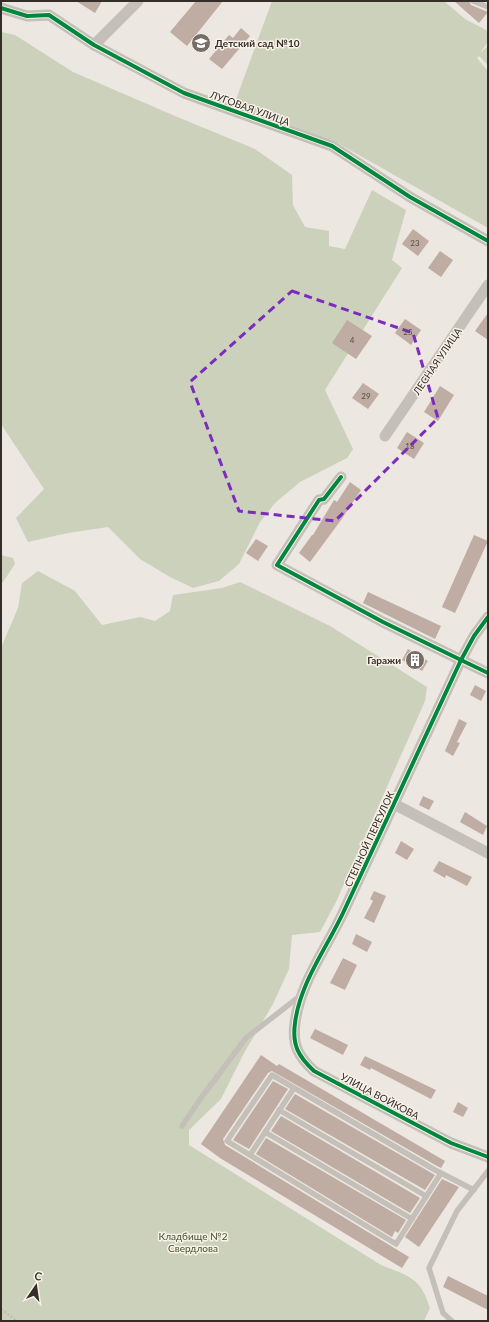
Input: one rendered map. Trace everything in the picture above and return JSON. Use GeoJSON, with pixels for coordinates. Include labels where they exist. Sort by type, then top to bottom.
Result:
{"type":"FeatureCollection","features":[{"type":"Feature","properties":{"kind":"street"},"geometry":{"type":"LineString","coordinates":[[94,45],[138,1]]}},
{"type":"Feature","properties":{"kind":"street","name":"ЛУГОВАЯ УЛИЦА"},"geometry":{"type":"LineString","coordinates":[[1,8],[27,16],[49,15],[94,45],[184,93],[332,146],[410,197],[488,241]]}},
{"type":"Feature","properties":{"kind":"street","name":"ЛЕСНАЯ УЛИЦА"},"geometry":{"type":"LineString","coordinates":[[385,436],[488,285]]}},
{"type":"Feature","properties":{"kind":"street"},"geometry":{"type":"LineString","coordinates":[[341,477],[324,499],[319,500],[277,565],[383,622],[488,673]]}},
{"type":"Feature","properties":{"kind":"street","name":"СТЕПНОЙ ПЕРЕУЛОК"},"geometry":{"type":"LineString","coordinates":[[294,1024],[301,994],[340,919],[461,660],[474,636],[488,617]]}},
{"type":"Feature","properties":{"kind":"street"},"geometry":{"type":"LineString","coordinates":[[394,804],[488,853]]}},
{"type":"Feature","properties":{"kind":"street","name":"УЛИЦА ВОЙКОВА"},"geometry":{"type":"LineString","coordinates":[[294,1024],[296,1051],[303,1061],[314,1071],[452,1143],[488,1157]]}},
{"type":"Feature","properties":{"kind":"lane"},"geometry":{"type":"LineString","coordinates":[[472,1],[488,7]]}},
{"type":"Feature","properties":{"kind":"lane"},"geometry":{"type":"LineString","coordinates":[[182,1126],[246,1038],[253,1031],[282,1012],[301,994]]}},
{"type":"Feature","properties":{"kind":"lane"},"geometry":{"type":"LineString","coordinates":[[441,1173],[396,1244],[228,1141],[272,1075],[441,1173],[474,1190]]}},
{"type":"Feature","properties":{"kind":"lane"},"geometry":{"type":"LineString","coordinates":[[250,1155],[294,1088]]}},
{"type":"Feature","properties":{"kind":"lane"},"geometry":{"type":"LineString","coordinates":[[279,1110],[426,1196]]}},
{"type":"Feature","properties":{"kind":"lane"},"geometry":{"type":"LineString","coordinates":[[265,1132],[412,1219]]}},
{"type":"Feature","properties":{"kind":"lane"},"geometry":{"type":"LineString","coordinates":[[452,1321],[443,1313],[429,1268],[457,1211],[488,1171]]}},
{"type":"Feature","properties":{"kind":"path"},"geometry":{"type":"LineString","coordinates":[[1,1309],[17,1321]]}},
{"type":"Feature","properties":{"kind":"highlighted area"},"geometry":{"type":"Polygon","coordinates":[[[292,291],[413,333],[438,418],[335,521],[239,511],[190,382],[292,291]]]}},
{"type":"Feature","properties":{"kind":"green space"},"geometry":{"type":"Polygon","coordinates":[[[272,1],[444,1],[465,19],[488,31],[488,42],[480,53],[488,46],[488,65],[479,56],[477,58],[488,71],[488,228],[334,141],[234,105],[272,1]]]}},
{"type":"Feature","properties":{"kind":"green space"},"geometry":{"type":"Polygon","coordinates":[[[1,32],[15,35],[73,72],[255,149],[292,175],[293,205],[305,227],[329,231],[329,246],[345,249],[372,190],[406,210],[392,260],[402,268],[325,390],[353,449],[347,458],[300,482],[275,503],[260,522],[239,564],[219,581],[193,588],[170,577],[140,559],[108,527],[68,533],[28,542],[16,518],[44,489],[1,424],[1,32]]]}},
{"type":"Feature","properties":{"kind":"green space"},"geometry":{"type":"Polygon","coordinates":[[[1,555],[13,558],[15,564],[1,585],[1,555]]]}},
{"type":"Feature","properties":{"kind":"green space","name":"Кладбище №2 Свердлова"},"geometry":{"type":"Polygon","coordinates":[[[38,571],[75,591],[102,625],[140,617],[155,621],[170,611],[173,595],[222,588],[240,582],[330,626],[427,687],[425,701],[336,902],[320,932],[292,935],[289,969],[273,1004],[244,1053],[221,1099],[189,1130],[189,1145],[381,1265],[412,1279],[422,1290],[430,1308],[424,1321],[1,1321],[1,648],[18,608],[22,583],[38,571]]]}},
{"type":"Feature","properties":{"kind":"building"},"geometry":{"type":"Polygon","coordinates":[[[76,1],[102,1],[95,13],[76,1]]]}},
{"type":"Feature","properties":{"kind":"building"},"geometry":{"type":"Polygon","coordinates":[[[196,1],[223,1],[187,46],[170,32],[196,1]]]}},
{"type":"Feature","properties":{"kind":"building"},"geometry":{"type":"Polygon","coordinates":[[[454,1],[469,1],[471,5],[488,12],[479,23],[454,1]]]}},
{"type":"Feature","properties":{"kind":"building"},"geometry":{"type":"Polygon","coordinates":[[[241,28],[250,36],[222,69],[209,59],[229,35],[233,38],[241,28]]]}},
{"type":"Feature","properties":{"kind":"building"},"geometry":{"type":"Polygon","coordinates":[[[413,229],[429,241],[418,256],[402,244],[413,229]]]}},
{"type":"Feature","properties":{"kind":"building"},"geometry":{"type":"Polygon","coordinates":[[[440,251],[453,260],[441,277],[428,268],[440,251]]]}},
{"type":"Feature","properties":{"kind":"building"},"geometry":{"type":"Polygon","coordinates":[[[488,313],[488,340],[475,331],[488,313]]]}},
{"type":"Feature","properties":{"kind":"building"},"geometry":{"type":"Polygon","coordinates":[[[405,319],[421,330],[411,345],[395,333],[405,319]]]}},
{"type":"Feature","properties":{"kind":"building"},"geometry":{"type":"Polygon","coordinates":[[[347,320],[372,336],[356,359],[332,343],[347,320]]]}},
{"type":"Feature","properties":{"kind":"building"},"geometry":{"type":"Polygon","coordinates":[[[363,383],[379,394],[368,409],[352,398],[363,383]]]}},
{"type":"Feature","properties":{"kind":"building"},"geometry":{"type":"Polygon","coordinates":[[[440,386],[454,395],[438,421],[424,412],[440,386]]]}},
{"type":"Feature","properties":{"kind":"building"},"geometry":{"type":"Polygon","coordinates":[[[407,432],[424,443],[414,459],[397,448],[407,432]]]}},
{"type":"Feature","properties":{"kind":"building"},"geometry":{"type":"Polygon","coordinates":[[[350,482],[361,490],[310,562],[299,553],[313,535],[334,500],[337,502],[350,482]]]}},
{"type":"Feature","properties":{"kind":"building"},"geometry":{"type":"Polygon","coordinates":[[[474,535],[488,541],[455,613],[442,607],[474,535]]]}},
{"type":"Feature","properties":{"kind":"building"},"geometry":{"type":"Polygon","coordinates":[[[256,539],[268,546],[258,561],[246,553],[256,539]]]}},
{"type":"Feature","properties":{"kind":"building"},"geometry":{"type":"Polygon","coordinates":[[[368,592],[441,626],[435,639],[363,603],[368,592]]]}},
{"type":"Feature","properties":{"kind":"building","name":"Гаражи"},"geometry":{"type":"Polygon","coordinates":[[[408,649],[428,661],[422,671],[402,660],[408,649]]]}},
{"type":"Feature","properties":{"kind":"building"},"geometry":{"type":"Polygon","coordinates":[[[475,685],[486,691],[481,701],[470,695],[475,685]]]}},
{"type":"Feature","properties":{"kind":"building"},"geometry":{"type":"Polygon","coordinates":[[[459,719],[467,723],[457,742],[460,743],[453,756],[445,751],[459,719]]]}},
{"type":"Feature","properties":{"kind":"building"},"geometry":{"type":"Polygon","coordinates":[[[423,796],[434,801],[429,810],[419,805],[423,796]]]}},
{"type":"Feature","properties":{"kind":"building"},"geometry":{"type":"Polygon","coordinates":[[[465,812],[487,826],[483,835],[460,822],[465,812]]]}},
{"type":"Feature","properties":{"kind":"building"},"geometry":{"type":"Polygon","coordinates":[[[401,841],[414,849],[407,860],[395,853],[401,841]]]}},
{"type":"Feature","properties":{"kind":"building"},"geometry":{"type":"Polygon","coordinates":[[[439,861],[472,877],[467,886],[446,875],[445,878],[433,871],[439,861]]]}},
{"type":"Feature","properties":{"kind":"building"},"geometry":{"type":"Polygon","coordinates":[[[374,891],[386,896],[374,923],[364,918],[373,901],[370,899],[374,891]]]}},
{"type":"Feature","properties":{"kind":"building"},"geometry":{"type":"Polygon","coordinates":[[[356,934],[372,942],[367,952],[352,944],[356,934]]]}},
{"type":"Feature","properties":{"kind":"building"},"geometry":{"type":"Polygon","coordinates":[[[343,958],[357,965],[345,990],[330,983],[343,958]]]}},
{"type":"Feature","properties":{"kind":"building"},"geometry":{"type":"Polygon","coordinates":[[[315,1029],[348,1045],[343,1055],[310,1038],[315,1029]]]}},
{"type":"Feature","properties":{"kind":"building"},"geometry":{"type":"Polygon","coordinates":[[[261,1055],[277,1066],[279,1064],[445,1161],[441,1168],[437,1166],[272,1071],[268,1073],[223,1139],[225,1145],[409,1257],[402,1268],[220,1158],[201,1144],[261,1055]]]}},
{"type":"Feature","properties":{"kind":"building"},"geometry":{"type":"Polygon","coordinates":[[[365,1056],[436,1090],[431,1099],[371,1068],[370,1070],[360,1065],[365,1056]]]}},
{"type":"Feature","properties":{"kind":"building"},"geometry":{"type":"Polygon","coordinates":[[[273,1081],[288,1089],[249,1149],[233,1140],[273,1081]]]}},
{"type":"Feature","properties":{"kind":"building"},"geometry":{"type":"Polygon","coordinates":[[[295,1094],[435,1175],[425,1190],[285,1109],[295,1094]]]}},
{"type":"Feature","properties":{"kind":"building"},"geometry":{"type":"Polygon","coordinates":[[[458,1102],[468,1108],[463,1117],[453,1112],[458,1102]]]}},
{"type":"Feature","properties":{"kind":"building"},"geometry":{"type":"Polygon","coordinates":[[[281,1116],[420,1198],[410,1213],[271,1131],[281,1116]]]}},
{"type":"Feature","properties":{"kind":"building"},"geometry":{"type":"Polygon","coordinates":[[[266,1138],[406,1220],[398,1233],[395,1231],[392,1237],[256,1154],[266,1138]]]}},
{"type":"Feature","properties":{"kind":"building"},"geometry":{"type":"Polygon","coordinates":[[[442,1179],[459,1187],[419,1247],[405,1237],[442,1179]]]}},
{"type":"Feature","properties":{"kind":"building"},"geometry":{"type":"Polygon","coordinates":[[[448,1276],[488,1296],[488,1310],[443,1287],[448,1276]]]}},
{"type":"Feature","properties":{"kind":"cycle path"},"geometry":{"type":"LineString","coordinates":[[1,8],[27,16],[49,15],[94,45],[184,93],[332,146],[410,197],[488,241]]}},
{"type":"Feature","properties":{"kind":"cycle path"},"geometry":{"type":"LineString","coordinates":[[341,477],[324,499],[319,500],[277,565],[383,622],[461,660],[474,636],[488,617]]}},
{"type":"Feature","properties":{"kind":"cycle path"},"geometry":{"type":"LineString","coordinates":[[488,673],[461,660],[343,913],[314,966],[302,994],[294,1031],[297,1050],[314,1071],[451,1143],[488,1157]]}},
{"type":"Feature","properties":{"kind":"place","name":"Детский сад №10"},"geometry":{"type":"Point","coordinates":[201,43]}},
{"type":"Feature","properties":{"kind":"place","name":"Гаражи"},"geometry":{"type":"Point","coordinates":[415,660]}}]}
